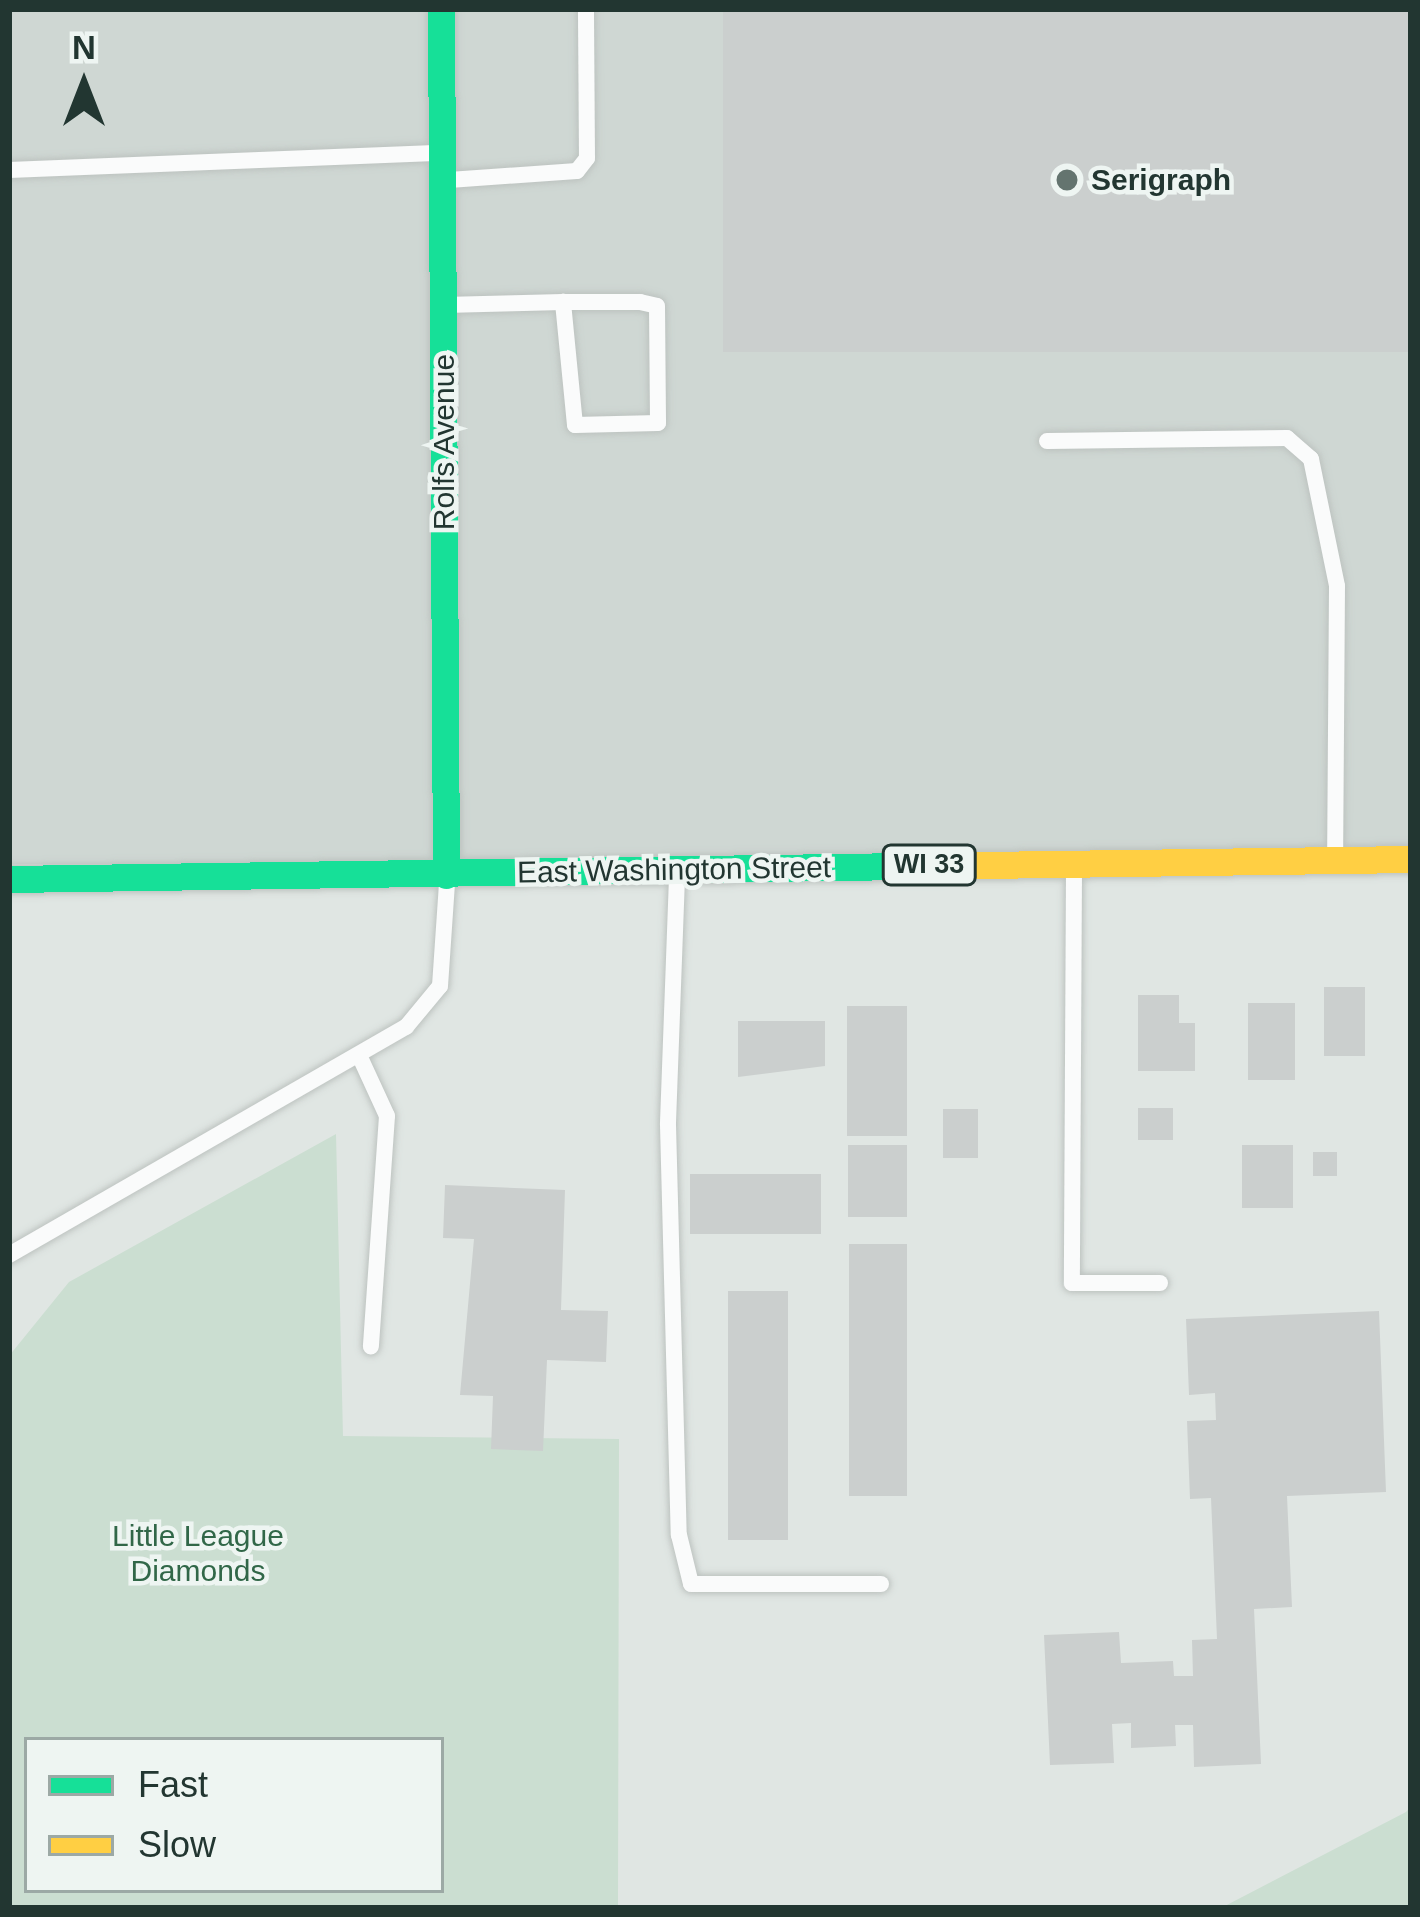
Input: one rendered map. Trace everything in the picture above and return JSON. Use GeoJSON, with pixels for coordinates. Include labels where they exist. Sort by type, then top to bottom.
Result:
{"type":"FeatureCollection","features":[{"type":"Feature","properties":{"kind":"main road","name":"Rolfs Avenue"},"geometry":{"type":"LineString","coordinates":[[441,9],[446,875]]}},
{"type":"Feature","properties":{"kind":"main road","name":"East Washington Street"},"geometry":{"type":"LineString","coordinates":[[9,879],[1411,859]]}},
{"type":"Feature","properties":{"kind":"lane"},"geometry":{"type":"LineString","coordinates":[[9,170],[442,167],[577,172],[587,158],[586,9]]}},
{"type":"Feature","properties":{"kind":"lane"},"geometry":{"type":"LineString","coordinates":[[443,304],[563,302],[657,306],[658,423],[575,425],[563,302]]}},
{"type":"Feature","properties":{"kind":"lane"},"geometry":{"type":"LineString","coordinates":[[1047,441],[1287,438],[1311,459],[1336,586],[1335,859]]}},
{"type":"Feature","properties":{"kind":"lane"},"geometry":{"type":"LineString","coordinates":[[1075,862],[1072,1283],[1160,1283]]}},
{"type":"Feature","properties":{"kind":"lane"},"geometry":{"type":"LineString","coordinates":[[677,870],[668,1125],[680,1535],[691,1584],[881,1584]]}},
{"type":"Feature","properties":{"kind":"lane"},"geometry":{"type":"LineString","coordinates":[[9,1256],[406,1027],[440,986],[446,875]]}},
{"type":"Feature","properties":{"kind":"lane"},"geometry":{"type":"LineString","coordinates":[[359,1055],[386,1117],[371,1346]]}},
{"type":"Feature","properties":{"kind":"shaded area"},"geometry":{"type":"Polygon","coordinates":[[[9,9],[1411,9],[1411,864],[9,864],[9,9]]]}},
{"type":"Feature","properties":{"kind":"green space","name":"Little League Diamonds"},"geometry":{"type":"Polygon","coordinates":[[[336,1134],[343,1436],[619,1439],[618,1908],[9,1908],[9,1356],[69,1282],[336,1134]]]}},
{"type":"Feature","properties":{"kind":"green space"},"geometry":{"type":"Polygon","coordinates":[[[1411,1806],[1411,1908],[1221,1908],[1406,1812],[1411,1806]]]}},
{"type":"Feature","properties":{"kind":"building","name":"Serigraph"},"geometry":{"type":"Polygon","coordinates":[[[723,9],[1411,9],[1411,352],[723,352],[723,9]]]}},
{"type":"Feature","properties":{"kind":"building"},"geometry":{"type":"Polygon","coordinates":[[[1324,987],[1365,987],[1365,1056],[1324,1056],[1324,987]]]}},
{"type":"Feature","properties":{"kind":"building"},"geometry":{"type":"Polygon","coordinates":[[[1138,995],[1179,995],[1179,1023],[1195,1023],[1195,1071],[1138,1071],[1138,995]]]}},
{"type":"Feature","properties":{"kind":"building"},"geometry":{"type":"Polygon","coordinates":[[[1248,1003],[1295,1003],[1295,1080],[1248,1080],[1248,1003]]]}},
{"type":"Feature","properties":{"kind":"building"},"geometry":{"type":"Polygon","coordinates":[[[847,1006],[907,1006],[907,1136],[847,1136],[847,1006]]]}},
{"type":"Feature","properties":{"kind":"building"},"geometry":{"type":"Polygon","coordinates":[[[738,1021],[825,1021],[825,1066],[738,1077],[738,1021]]]}},
{"type":"Feature","properties":{"kind":"building"},"geometry":{"type":"Polygon","coordinates":[[[1138,1108],[1173,1108],[1173,1140],[1138,1140],[1138,1108]]]}},
{"type":"Feature","properties":{"kind":"building"},"geometry":{"type":"Polygon","coordinates":[[[943,1109],[978,1109],[978,1158],[943,1158],[943,1109]]]}},
{"type":"Feature","properties":{"kind":"building"},"geometry":{"type":"Polygon","coordinates":[[[848,1145],[907,1145],[907,1217],[848,1217],[848,1145]]]}},
{"type":"Feature","properties":{"kind":"building"},"geometry":{"type":"Polygon","coordinates":[[[1242,1145],[1293,1145],[1293,1208],[1242,1208],[1242,1145]]]}},
{"type":"Feature","properties":{"kind":"building"},"geometry":{"type":"Polygon","coordinates":[[[1313,1152],[1337,1152],[1337,1176],[1313,1176],[1313,1152]]]}},
{"type":"Feature","properties":{"kind":"building"},"geometry":{"type":"Polygon","coordinates":[[[690,1174],[821,1174],[821,1234],[690,1234],[690,1174]]]}},
{"type":"Feature","properties":{"kind":"building"},"geometry":{"type":"Polygon","coordinates":[[[445,1185],[565,1190],[561,1310],[608,1311],[606,1362],[547,1360],[543,1451],[491,1449],[493,1396],[460,1395],[474,1239],[443,1238],[445,1185]]]}},
{"type":"Feature","properties":{"kind":"building"},"geometry":{"type":"Polygon","coordinates":[[[849,1244],[907,1244],[907,1496],[849,1496],[849,1244]]]}},
{"type":"Feature","properties":{"kind":"building"},"geometry":{"type":"Polygon","coordinates":[[[728,1291],[788,1291],[788,1540],[728,1540],[728,1291]]]}},
{"type":"Feature","properties":{"kind":"building"},"geometry":{"type":"Polygon","coordinates":[[[1379,1311],[1386,1492],[1287,1496],[1292,1607],[1254,1609],[1261,1764],[1194,1767],[1193,1725],[1175,1725],[1176,1746],[1131,1748],[1131,1723],[1112,1724],[1114,1763],[1050,1765],[1044,1635],[1119,1632],[1121,1663],[1173,1661],[1174,1676],[1193,1676],[1192,1640],[1217,1639],[1211,1498],[1190,1499],[1187,1421],[1216,1420],[1215,1393],[1189,1395],[1186,1319],[1379,1311]]]}},
{"type":"Feature","properties":{"kind":"traffic: fast"},"geometry":{"type":"LineString","coordinates":[[441,9],[446,875]]}},
{"type":"Feature","properties":{"kind":"traffic: fast"},"geometry":{"type":"LineString","coordinates":[[9,879],[911,866]]}},
{"type":"Feature","properties":{"kind":"traffic: slow"},"geometry":{"type":"LineString","coordinates":[[911,866],[1411,859]]}},
{"type":"Feature","properties":{"kind":"place","name":"Serigraph"},"geometry":{"type":"Point","coordinates":[1067,180]}}]}
